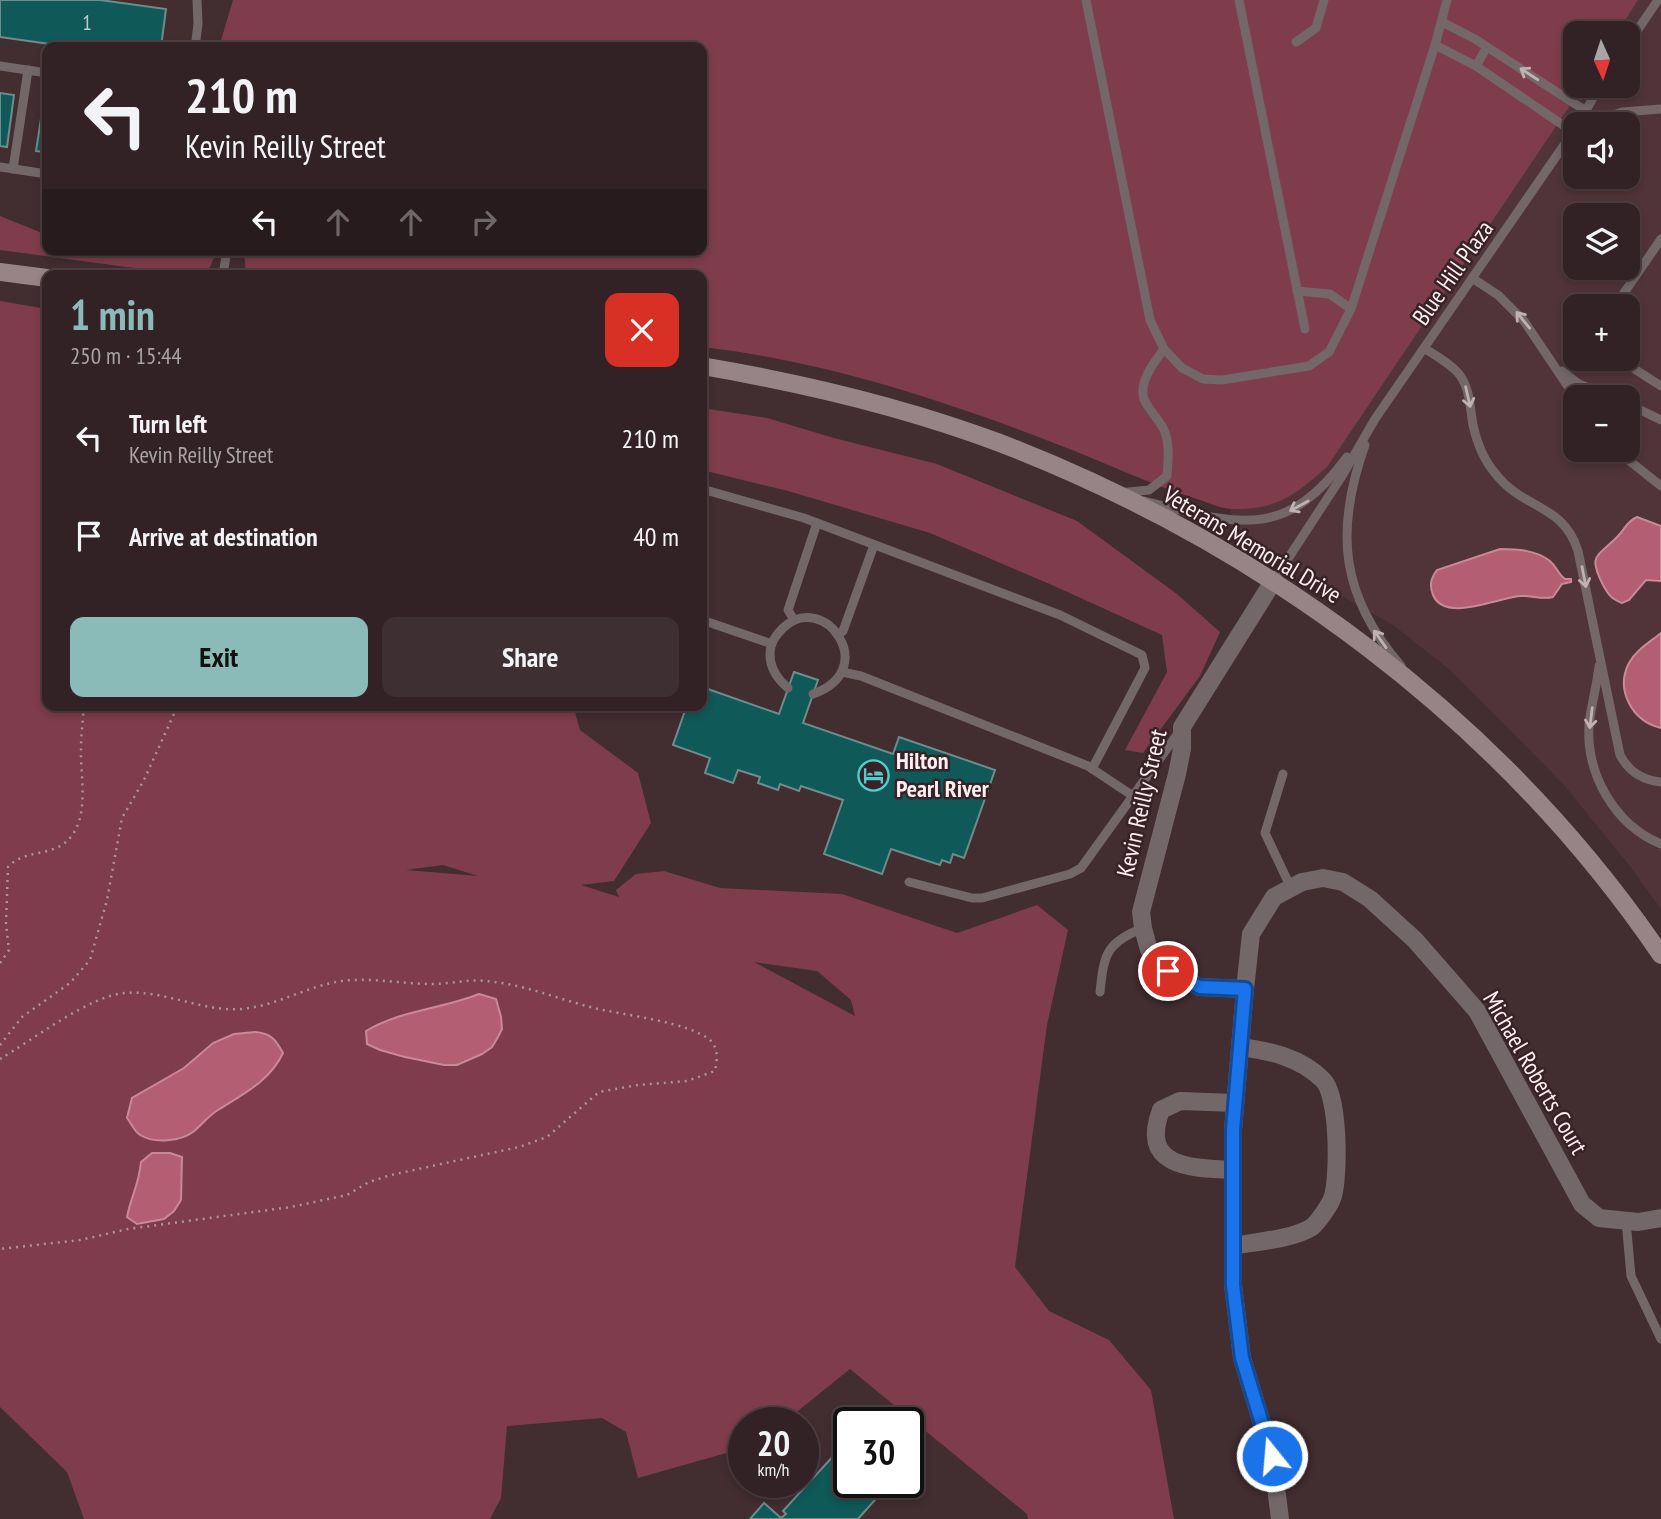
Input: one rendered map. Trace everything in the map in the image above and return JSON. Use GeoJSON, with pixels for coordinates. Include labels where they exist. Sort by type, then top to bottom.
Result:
{"type":"FeatureCollection","features":[{"type":"Feature","properties":{"kind":"street"},"geometry":{"type":"LineString","coordinates":[[0,272],[42,277]]}},
{"type":"Feature","properties":{"kind":"street","name":"Veterans Memorial Drive"},"geometry":{"type":"LineString","coordinates":[[707,367],[796,384],[917,416],[997,442],[1113,493],[1192,533],[1274,580],[1352,635],[1423,692],[1492,753],[1556,819],[1661,952]]}},
{"type":"Feature","properties":{"kind":"street","name":"Kevin Reilly Street"},"geometry":{"type":"LineString","coordinates":[[1245,989],[1200,987],[1168,971],[1149,950],[1141,912],[1177,774],[1182,749],[1182,727],[1274,580]]}},
{"type":"Feature","properties":{"kind":"street","name":"Michael Roberts Court"},"geometry":{"type":"LineString","coordinates":[[1280,1519],[1272,1456],[1242,1358],[1233,1285],[1235,1104],[1245,989],[1251,934],[1274,897],[1302,882],[1323,878],[1343,882],[1370,899],[1415,940],[1477,1011],[1582,1204],[1600,1218],[1638,1222],[1661,1218]]}},
{"type":"Feature","properties":{"kind":"street"},"geometry":{"type":"LineString","coordinates":[[1233,1246],[1280,1238],[1312,1227],[1333,1198],[1337,1146],[1335,1113],[1325,1082],[1305,1066],[1275,1051],[1240,1047]]}},
{"type":"Feature","properties":{"kind":"street"},"geometry":{"type":"LineString","coordinates":[[1233,1170],[1187,1167],[1169,1159],[1158,1145],[1155,1127],[1161,1110],[1180,1101],[1235,1104]]}},
{"type":"Feature","properties":{"kind":"lane"},"geometry":{"type":"LineString","coordinates":[[196,42],[197,0]]}},
{"type":"Feature","properties":{"kind":"lane"},"geometry":{"type":"LineString","coordinates":[[1086,0],[1150,320],[1164,349],[1182,368],[1203,379],[1222,380],[1309,366],[1329,352],[1351,309],[1447,0]]}},
{"type":"Feature","properties":{"kind":"lane"},"geometry":{"type":"LineString","coordinates":[[1239,0],[1305,330]]}},
{"type":"Feature","properties":{"kind":"lane"},"geometry":{"type":"LineString","coordinates":[[1296,42],[1316,28],[1324,0]]}},
{"type":"Feature","properties":{"kind":"lane"},"geometry":{"type":"LineString","coordinates":[[1640,26],[1658,0]]}},
{"type":"Feature","properties":{"kind":"lane"},"geometry":{"type":"LineString","coordinates":[[1442,22],[1487,47],[1586,111]]}},
{"type":"Feature","properties":{"kind":"lane"},"geometry":{"type":"LineString","coordinates":[[1435,45],[1476,66],[1563,122]]}},
{"type":"Feature","properties":{"kind":"lane"},"geometry":{"type":"LineString","coordinates":[[1476,66],[1487,47]]}},
{"type":"Feature","properties":{"kind":"lane"},"geometry":{"type":"LineString","coordinates":[[0,66],[42,72]]}},
{"type":"Feature","properties":{"kind":"lane"},"geometry":{"type":"LineString","coordinates":[[13,169],[28,70]]}},
{"type":"Feature","properties":{"kind":"lane","name":"Blue Hill Plaza"},"geometry":{"type":"LineString","coordinates":[[1586,111],[1593,98]]}},
{"type":"Feature","properties":{"kind":"lane"},"geometry":{"type":"LineString","coordinates":[[1622,112],[1661,109]]}},
{"type":"Feature","properties":{"kind":"lane","name":"Blue Hill Plaza"},"geometry":{"type":"LineString","coordinates":[[1274,580],[1376,419],[1563,146]]}},
{"type":"Feature","properties":{"kind":"lane"},"geometry":{"type":"LineString","coordinates":[[0,167],[42,173]]}},
{"type":"Feature","properties":{"kind":"lane"},"geometry":{"type":"LineString","coordinates":[[1623,294],[1661,239]]}},
{"type":"Feature","properties":{"kind":"lane"},"geometry":{"type":"LineString","coordinates":[[1472,278],[1511,306],[1557,367],[1581,385]]}},
{"type":"Feature","properties":{"kind":"lane"},"geometry":{"type":"LineString","coordinates":[[1297,291],[1330,295],[1351,309]]}},
{"type":"Feature","properties":{"kind":"lane"},"geometry":{"type":"LineString","coordinates":[[1424,348],[1448,364],[1464,382],[1477,441],[1483,456],[1503,483],[1515,494],[1556,516],[1571,532],[1578,551],[1620,755],[1625,764],[1641,777],[1661,782]]}},
{"type":"Feature","properties":{"kind":"lane"},"geometry":{"type":"LineString","coordinates":[[1113,493],[1149,490],[1167,477],[1169,446],[1164,430],[1143,398],[1144,386],[1153,364],[1164,349]]}},
{"type":"Feature","properties":{"kind":"lane"},"geometry":{"type":"LineString","coordinates":[[1548,355],[1567,385]]}},
{"type":"Feature","properties":{"kind":"lane"},"geometry":{"type":"LineString","coordinates":[[1638,371],[1661,386]]}},
{"type":"Feature","properties":{"kind":"lane"},"geometry":{"type":"LineString","coordinates":[[1640,410],[1661,420]]}},
{"type":"Feature","properties":{"kind":"lane","name":"Blue Hill Plaza"},"geometry":{"type":"LineString","coordinates":[[1113,493],[1220,518],[1250,521],[1282,515],[1310,499],[1324,487],[1376,419]]}},
{"type":"Feature","properties":{"kind":"lane","name":"Blue Hill Plaza"},"geometry":{"type":"LineString","coordinates":[[1376,419],[1360,457],[1351,495],[1347,542],[1349,568],[1359,603],[1368,621],[1394,658],[1423,692]]}},
{"type":"Feature","properties":{"kind":"lane"},"geometry":{"type":"LineString","coordinates":[[1631,462],[1661,486]]}},
{"type":"Feature","properties":{"kind":"lane"},"geometry":{"type":"LineString","coordinates":[[707,490],[817,523],[1060,615],[1142,655],[1145,668],[1092,769]]}},
{"type":"Feature","properties":{"kind":"lane"},"geometry":{"type":"LineString","coordinates":[[794,620],[788,610],[817,523]]}},
{"type":"Feature","properties":{"kind":"lane"},"geometry":{"type":"LineString","coordinates":[[839,634],[843,631],[874,545]]}},
{"type":"Feature","properties":{"kind":"lane"},"geometry":{"type":"LineString","coordinates":[[788,688],[778,680],[772,669],[770,657],[777,634],[794,620],[809,618],[822,621],[839,634],[845,648],[845,660],[842,672],[835,682],[825,690],[813,694]]}},
{"type":"Feature","properties":{"kind":"lane"},"geometry":{"type":"LineString","coordinates":[[707,622],[772,644]]}},
{"type":"Feature","properties":{"kind":"lane"},"geometry":{"type":"LineString","coordinates":[[1598,650],[1598,676],[1589,726],[1595,772],[1607,798],[1626,821],[1651,840],[1661,844]]}},
{"type":"Feature","properties":{"kind":"lane"},"geometry":{"type":"LineString","coordinates":[[842,672],[861,676],[1092,769],[1133,796]]}},
{"type":"Feature","properties":{"kind":"lane"},"geometry":{"type":"LineString","coordinates":[[909,882],[972,898],[982,898],[1070,874],[1081,868],[1182,727]]}},
{"type":"Feature","properties":{"kind":"lane"},"geometry":{"type":"LineString","coordinates":[[1283,774],[1265,833],[1291,888]]}},
{"type":"Feature","properties":{"kind":"lane"},"geometry":{"type":"LineString","coordinates":[[1100,992],[1103,963],[1107,953],[1121,937],[1143,928]]}},
{"type":"Feature","properties":{"kind":"lane"},"geometry":{"type":"LineString","coordinates":[[1626,1221],[1631,1276],[1661,1339]]}},
{"type":"Feature","properties":{"kind":"path"},"geometry":{"type":"LineString","coordinates":[[0,963],[9,950],[6,924],[8,867],[14,860],[65,844],[74,832],[78,820],[82,807],[84,711]]}},
{"type":"Feature","properties":{"kind":"path"},"geometry":{"type":"LineString","coordinates":[[0,1045],[22,1017],[70,983],[90,960],[107,900],[122,818],[144,780],[175,711]]}},
{"type":"Feature","properties":{"kind":"path"},"geometry":{"type":"LineString","coordinates":[[0,1059],[83,1006],[125,992],[168,997],[219,1010],[244,1009],[271,1003],[311,987],[353,980],[436,984],[487,981],[523,987],[596,1008],[653,1019],[694,1032],[711,1042],[718,1057],[715,1071],[687,1081],[638,1085],[599,1092],[547,1136],[519,1147],[391,1175],[369,1182],[347,1195],[290,1207],[0,1250]]}},
{"type":"Feature","properties":{"kind":"shaded area"},"geometry":{"type":"Polygon","coordinates":[[[233,0],[1638,0],[1625,21],[1563,21],[1563,98],[1575,98],[1563,112],[1327,467],[1295,493],[1262,507],[1220,507],[1011,427],[881,384],[792,362],[707,348],[707,270],[246,270],[244,256],[707,256],[707,42],[220,42],[233,0]]]}},
{"type":"Feature","properties":{"kind":"shaded area"},"geometry":{"type":"Polygon","coordinates":[[[1592,0],[1661,0],[1661,909],[1563,784],[1450,670],[1393,625],[1233,530],[1230,504],[1563,40],[1563,98],[1640,98],[1640,21],[1577,21],[1592,0]]]}},
{"type":"Feature","properties":{"kind":"shaded area"},"geometry":{"type":"Polygon","coordinates":[[[0,216],[42,233],[42,256],[0,250],[0,216]]]}},
{"type":"Feature","properties":{"kind":"shaded area"},"geometry":{"type":"Polygon","coordinates":[[[45,256],[214,256],[208,270],[149,270],[45,256]]]}},
{"type":"Feature","properties":{"kind":"shaded area"},"geometry":{"type":"Polygon","coordinates":[[[0,301],[42,308],[42,711],[575,711],[580,730],[638,773],[651,823],[614,881],[581,885],[619,897],[616,890],[636,874],[664,871],[720,888],[842,894],[957,933],[1037,905],[1068,930],[1047,1025],[1015,1267],[1049,1311],[1109,1340],[1151,1390],[1174,1519],[1028,1519],[1027,1514],[924,1430],[924,1407],[896,1407],[850,1369],[803,1407],[728,1407],[728,1453],[638,1478],[626,1432],[602,1418],[507,1426],[501,1498],[490,1519],[84,1519],[67,1472],[0,1407],[0,301]],[[443,865],[406,870],[478,876],[443,865]],[[754,962],[855,1016],[851,1000],[817,971],[754,962]]]}},
{"type":"Feature","properties":{"kind":"shaded area"},"geometry":{"type":"Polygon","coordinates":[[[707,409],[767,418],[937,464],[1077,521],[1177,594],[1220,632],[1200,676],[1143,753],[1125,750],[1167,672],[1162,635],[930,533],[788,491],[707,471],[707,409]]]}},
{"type":"Feature","properties":{"kind":"shaded area"},"geometry":{"type":"Polygon","coordinates":[[[1637,517],[1661,526],[1661,581],[1646,580],[1629,600],[1622,603],[1612,598],[1607,591],[1598,575],[1595,561],[1628,523],[1637,517]]]}},
{"type":"Feature","properties":{"kind":"shaded area"},"geometry":{"type":"Polygon","coordinates":[[[1500,549],[1539,554],[1550,561],[1565,579],[1571,579],[1571,582],[1562,584],[1553,597],[1549,598],[1520,596],[1460,608],[1439,603],[1431,588],[1437,570],[1500,549]]]}},
{"type":"Feature","properties":{"kind":"shaded area"},"geometry":{"type":"Polygon","coordinates":[[[1661,633],[1661,728],[1642,719],[1634,711],[1625,694],[1624,684],[1625,673],[1632,658],[1661,633]]]}},
{"type":"Feature","properties":{"kind":"shaded area"},"geometry":{"type":"Polygon","coordinates":[[[479,994],[496,999],[502,1029],[492,1047],[482,1054],[457,1065],[444,1065],[405,1057],[367,1044],[366,1031],[379,1024],[479,994]]]}},
{"type":"Feature","properties":{"kind":"shaded area"},"geometry":{"type":"Polygon","coordinates":[[[255,1032],[272,1038],[283,1053],[278,1063],[263,1079],[214,1112],[188,1135],[160,1140],[146,1138],[136,1132],[127,1118],[132,1098],[184,1068],[213,1043],[234,1034],[255,1032]]]}},
{"type":"Feature","properties":{"kind":"shaded area"},"geometry":{"type":"Polygon","coordinates":[[[152,1153],[170,1153],[182,1157],[181,1200],[174,1211],[164,1219],[137,1224],[127,1217],[141,1162],[152,1153]]]}},
{"type":"Feature","properties":{"kind":"building"},"geometry":{"type":"Polygon","coordinates":[[[0,0],[100,0],[166,9],[162,42],[42,43],[0,37],[0,0]]]}},
{"type":"Feature","properties":{"kind":"building"},"geometry":{"type":"Polygon","coordinates":[[[0,93],[14,95],[7,147],[0,146],[0,93]]]}},
{"type":"Feature","properties":{"kind":"building"},"geometry":{"type":"Polygon","coordinates":[[[42,112],[42,152],[36,151],[42,112]]]}},
{"type":"Feature","properties":{"kind":"building","name":"Hilton Pearl River"},"geometry":{"type":"Polygon","coordinates":[[[794,672],[818,680],[803,723],[893,754],[899,737],[995,770],[964,858],[953,854],[950,863],[942,860],[940,865],[891,849],[882,874],[824,854],[843,800],[801,786],[799,791],[780,784],[778,790],[758,783],[760,777],[738,770],[733,783],[705,773],[710,758],[673,745],[685,711],[707,711],[707,689],[779,714],[794,672]]]}},
{"type":"Feature","properties":{"kind":"building"},"geometry":{"type":"Polygon","coordinates":[[[833,1456],[833,1498],[877,1498],[858,1519],[750,1519],[764,1503],[781,1518],[786,1514],[783,1511],[795,1498],[819,1498],[819,1472],[833,1456]]]}},
{"type":"Feature","properties":{"kind":"place","name":"Hilton Pearl River"},"geometry":{"type":"Point","coordinates":[873,775]}},
{"type":"Feature","properties":{"kind":"route"},"geometry":{"type":"LineString","coordinates":[[1168,971],[1200,987],[1245,989],[1233,1130],[1233,1285],[1242,1358],[1272,1456]]}}]}
